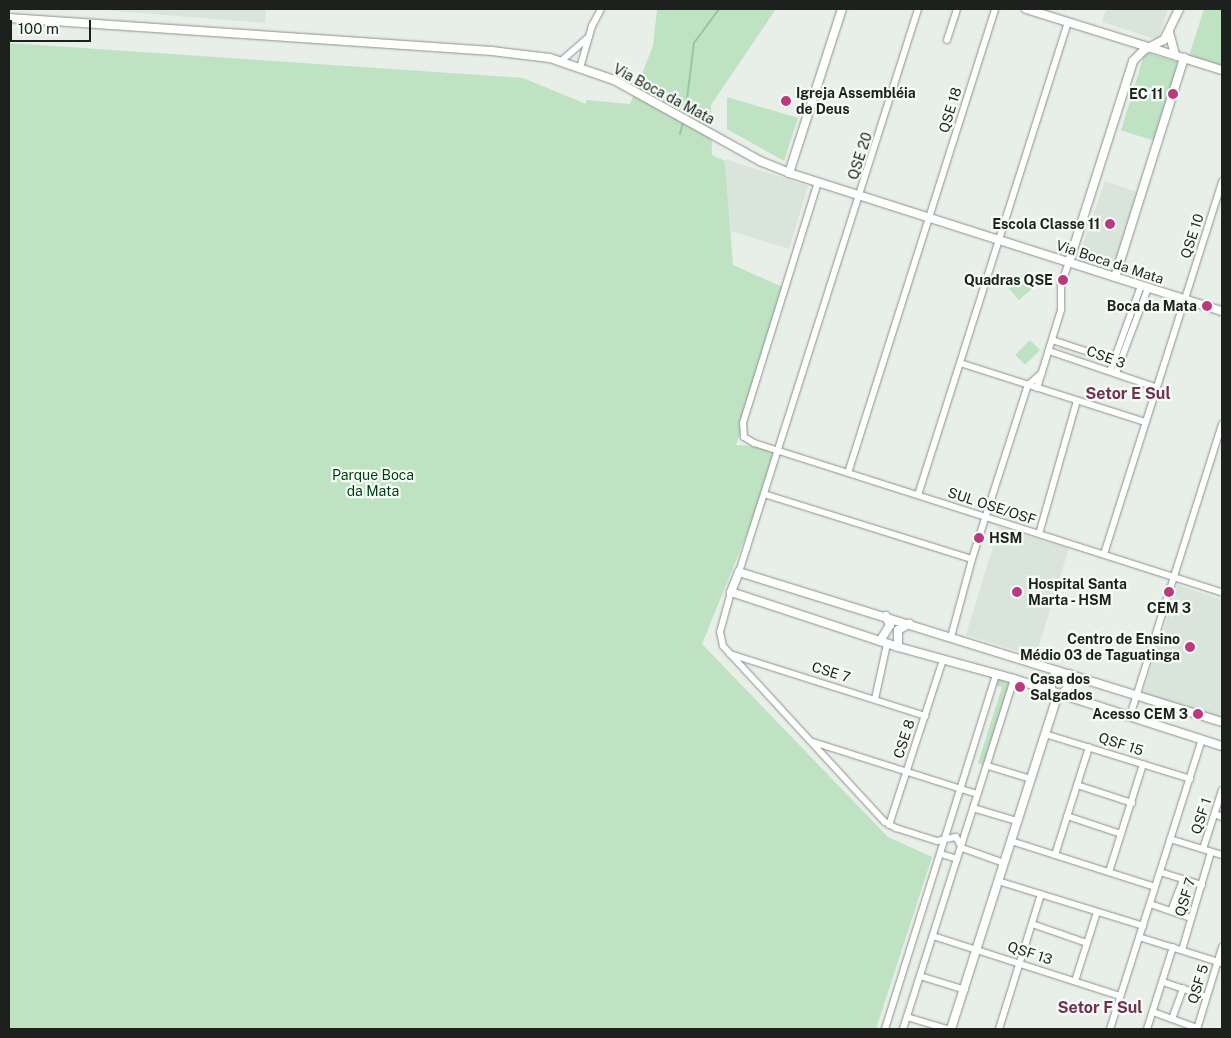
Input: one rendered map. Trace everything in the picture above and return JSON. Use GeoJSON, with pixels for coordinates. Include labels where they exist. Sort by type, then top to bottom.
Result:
{"type":"FeatureCollection","features":[{"type":"Feature","properties":{"kind":"street"},"geometry":{"type":"LineString","coordinates":[[580,68],[587,52],[589,36],[601,9]]}},
{"type":"Feature","properties":{"kind":"street"},"geometry":{"type":"LineString","coordinates":[[789,173],[842,9]]}},
{"type":"Feature","properties":{"kind":"street","name":"QSE 20"},"geometry":{"type":"LineString","coordinates":[[739,572],[918,9]]}},
{"type":"Feature","properties":{"kind":"street"},"geometry":{"type":"LineString","coordinates":[[947,40],[957,9]]}},
{"type":"Feature","properties":{"kind":"street","name":"QSE 18"},"geometry":{"type":"LineString","coordinates":[[848,473],[995,9]]}},
{"type":"Feature","properties":{"kind":"street"},"geometry":{"type":"LineString","coordinates":[[1026,9],[1222,70]]}},
{"type":"Feature","properties":{"kind":"street"},"geometry":{"type":"LineString","coordinates":[[1133,61],[1152,47],[1162,43],[1170,32],[1179,9]]}},
{"type":"Feature","properties":{"kind":"street","name":"Via Boca da Mata"},"geometry":{"type":"LineString","coordinates":[[9,18],[492,51],[560,62],[580,68],[643,94],[724,140],[789,173],[999,238],[1222,311]]}},
{"type":"Feature","properties":{"kind":"street"},"geometry":{"type":"LineString","coordinates":[[918,495],[1068,22]]}},
{"type":"Feature","properties":{"kind":"street"},"geometry":{"type":"LineString","coordinates":[[1170,32],[1175,55]]}},
{"type":"Feature","properties":{"kind":"street"},"geometry":{"type":"LineString","coordinates":[[560,62],[589,36]]}},
{"type":"Feature","properties":{"kind":"street"},"geometry":{"type":"LineString","coordinates":[[1037,388],[1061,310],[1061,285],[1133,61],[1134,48],[1126,39]]}},
{"type":"Feature","properties":{"kind":"street"},"geometry":{"type":"LineString","coordinates":[[1116,277],[1184,58]]}},
{"type":"Feature","properties":{"kind":"street","name":"QSE 10"},"geometry":{"type":"LineString","coordinates":[[1104,554],[1154,387],[1185,299],[1222,181]]}},
{"type":"Feature","properties":{"kind":"street","name":"SUL OSE/OSF"},"geometry":{"type":"LineString","coordinates":[[818,182],[743,423],[744,437],[754,443],[1222,592]]}},
{"type":"Feature","properties":{"kind":"street"},"geometry":{"type":"LineString","coordinates":[[1113,372],[1145,287]]}},
{"type":"Feature","properties":{"kind":"street","name":"CSE 3"},"geometry":{"type":"LineString","coordinates":[[1052,340],[1117,362]]}},
{"type":"Feature","properties":{"kind":"street","name":"CSE 3"},"geometry":{"type":"LineString","coordinates":[[1049,351],[1154,387]]}},
{"type":"Feature","properties":{"kind":"street"},"geometry":{"type":"LineString","coordinates":[[960,363],[1145,422]]}},
{"type":"Feature","properties":{"kind":"street"},"geometry":{"type":"LineString","coordinates":[[951,637],[972,559],[1028,385],[1042,373]]}},
{"type":"Feature","properties":{"kind":"street"},"geometry":{"type":"LineString","coordinates":[[1039,534],[1077,401]]}},
{"type":"Feature","properties":{"kind":"street"},"geometry":{"type":"LineString","coordinates":[[1130,716],[1222,424]]}},
{"type":"Feature","properties":{"kind":"street"},"geometry":{"type":"LineString","coordinates":[[764,494],[972,559]]}},
{"type":"Feature","properties":{"kind":"street"},"geometry":{"type":"LineString","coordinates":[[1004,863],[962,848],[957,838],[951,836],[945,840],[937,841],[889,826],[730,654],[721,641],[720,632],[730,592],[739,572],[886,615],[909,624],[1222,722]]}},
{"type":"Feature","properties":{"kind":"street"},"geometry":{"type":"LineString","coordinates":[[730,592],[884,643],[1014,679],[1222,746]]}},
{"type":"Feature","properties":{"kind":"street"},"geometry":{"type":"LineString","coordinates":[[875,699],[884,643],[890,625],[886,615]]}},
{"type":"Feature","properties":{"kind":"street"},"geometry":{"type":"LineString","coordinates":[[898,647],[898,630],[909,624]]}},
{"type":"Feature","properties":{"kind":"street","name":"CSE 7"},"geometry":{"type":"LineString","coordinates":[[730,654],[925,716]]}},
{"type":"Feature","properties":{"kind":"street","name":"CSE 8"},"geometry":{"type":"LineString","coordinates":[[889,826],[942,660]]}},
{"type":"Feature","properties":{"kind":"street"},"geometry":{"type":"LineString","coordinates":[[1057,693],[1050,680],[1058,671]]}},
{"type":"Feature","properties":{"kind":"street"},"geometry":{"type":"LineString","coordinates":[[951,1029],[965,990],[1057,693],[1068,686],[1069,674]]}},
{"type":"Feature","properties":{"kind":"street"},"geometry":{"type":"LineString","coordinates":[[886,1029],[996,675]]}},
{"type":"Feature","properties":{"kind":"street"},"geometry":{"type":"LineString","coordinates":[[903,1029],[962,848],[977,794],[988,766],[1014,679]]}},
{"type":"Feature","properties":{"kind":"street","name":"QSF 15"},"geometry":{"type":"LineString","coordinates":[[1045,734],[1190,779]]}},
{"type":"Feature","properties":{"kind":"street"},"geometry":{"type":"LineString","coordinates":[[1110,1029],[1202,739]]}},
{"type":"Feature","properties":{"kind":"street"},"geometry":{"type":"LineString","coordinates":[[812,742],[977,794]]}},
{"type":"Feature","properties":{"kind":"street"},"geometry":{"type":"LineString","coordinates":[[1055,856],[1090,747]]}},
{"type":"Feature","properties":{"kind":"street"},"geometry":{"type":"LineString","coordinates":[[1109,872],[1143,764]]}},
{"type":"Feature","properties":{"kind":"street"},"geometry":{"type":"LineString","coordinates":[[988,766],[1031,779]]}},
{"type":"Feature","properties":{"kind":"street"},"geometry":{"type":"LineString","coordinates":[[1077,785],[1132,803]]}},
{"type":"Feature","properties":{"kind":"street","name":"QSF 1"},"geometry":{"type":"LineString","coordinates":[[1203,849],[1222,790]]}},
{"type":"Feature","properties":{"kind":"street"},"geometry":{"type":"LineString","coordinates":[[974,808],[1016,821]]}},
{"type":"Feature","properties":{"kind":"street"},"geometry":{"type":"LineString","coordinates":[[1215,814],[1222,817]]}},
{"type":"Feature","properties":{"kind":"street"},"geometry":{"type":"LineString","coordinates":[[1067,816],[1121,834]]}},
{"type":"Feature","properties":{"kind":"street"},"geometry":{"type":"LineString","coordinates":[[1170,839],[1222,855]]}},
{"type":"Feature","properties":{"kind":"street"},"geometry":{"type":"LineString","coordinates":[[1011,841],[1155,887]]}},
{"type":"Feature","properties":{"kind":"street","name":"QSF 7"},"geometry":{"type":"LineString","coordinates":[[1182,950],[1211,852]]}},
{"type":"Feature","properties":{"kind":"street"},"geometry":{"type":"LineString","coordinates":[[941,854],[957,859]]}},
{"type":"Feature","properties":{"kind":"street"},"geometry":{"type":"LineString","coordinates":[[1160,872],[1202,885]]}},
{"type":"Feature","properties":{"kind":"street"},"geometry":{"type":"LineString","coordinates":[[1171,911],[1182,879]]}},
{"type":"Feature","properties":{"kind":"street"},"geometry":{"type":"LineString","coordinates":[[998,881],[1143,926]]}},
{"type":"Feature","properties":{"kind":"street"},"geometry":{"type":"LineString","coordinates":[[999,1029],[1041,894]]}},
{"type":"Feature","properties":{"kind":"street"},"geometry":{"type":"LineString","coordinates":[[1150,904],[1191,918]]}},
{"type":"Feature","properties":{"kind":"street"},"geometry":{"type":"LineString","coordinates":[[1075,981],[1097,912]]}},
{"type":"Feature","properties":{"kind":"street","name":"QSF 13"},"geometry":{"type":"LineString","coordinates":[[1032,924],[1087,943]]}},
{"type":"Feature","properties":{"kind":"street","name":"QSF 13"},"geometry":{"type":"LineString","coordinates":[[933,936],[1020,962],[1120,996]]}},
{"type":"Feature","properties":{"kind":"street"},"geometry":{"type":"LineString","coordinates":[[1139,937],[1220,962]]}},
{"type":"Feature","properties":{"kind":"street","name":"QSF 5"},"geometry":{"type":"LineString","coordinates":[[1197,1028],[1220,962],[1222,947]]}},
{"type":"Feature","properties":{"kind":"street"},"geometry":{"type":"LineString","coordinates":[[1147,1029],[1173,948]]}},
{"type":"Feature","properties":{"kind":"street"},"geometry":{"type":"LineString","coordinates":[[920,976],[965,990]]}},
{"type":"Feature","properties":{"kind":"street"},"geometry":{"type":"LineString","coordinates":[[1163,982],[1207,997]]}},
{"type":"Feature","properties":{"kind":"street"},"geometry":{"type":"LineString","coordinates":[[1172,1019],[1183,988]]}},
{"type":"Feature","properties":{"kind":"street"},"geometry":{"type":"LineString","coordinates":[[1153,1012],[1197,1028]]}},
{"type":"Feature","properties":{"kind":"street"},"geometry":{"type":"LineString","coordinates":[[907,1017],[947,1029]]}},
{"type":"Feature","properties":{"kind":"shaded area"},"geometry":{"type":"Polygon","coordinates":[[[91,9],[266,9],[265,23],[91,9]]]}},
{"type":"Feature","properties":{"kind":"shaded area"},"geometry":{"type":"Polygon","coordinates":[[[1106,9],[1168,9],[1158,40],[1102,22],[1106,9]]]}},
{"type":"Feature","properties":{"kind":"shaded area"},"geometry":{"type":"Polygon","coordinates":[[[725,159],[808,186],[789,249],[731,231],[725,159]]]}},
{"type":"Feature","properties":{"kind":"shaded area","name":"Escola Classe 11"},"geometry":{"type":"Polygon","coordinates":[[[1105,181],[1139,193],[1114,266],[1080,254],[1105,181]]]}},
{"type":"Feature","properties":{"kind":"shaded area","name":"Hospital Santa Marta - HSM"},"geometry":{"type":"Polygon","coordinates":[[[999,527],[1069,548],[1036,656],[966,635],[999,527]]]}},
{"type":"Feature","properties":{"kind":"shaded area","name":"Centro de Ensino Médio 03 de Taguatinga"},"geometry":{"type":"Polygon","coordinates":[[[1178,585],[1222,600],[1222,718],[1143,693],[1178,585]]]}},
{"type":"Feature","properties":{"kind":"green space","name":"Parque Boca da Mata"},"geometry":{"type":"Polygon","coordinates":[[[657,9],[776,9],[711,105],[712,155],[725,161],[733,265],[787,289],[736,445],[782,448],[702,644],[888,837],[932,857],[876,1029],[9,1029],[9,43],[523,78],[586,104],[586,100],[630,104],[653,46],[657,9]]]}},
{"type":"Feature","properties":{"kind":"green space"},"geometry":{"type":"Polygon","coordinates":[[[1204,9],[1222,9],[1222,70],[1188,59],[1204,9]]]}},
{"type":"Feature","properties":{"kind":"green space"},"geometry":{"type":"Polygon","coordinates":[[[1145,52],[1181,63],[1157,142],[1121,130],[1145,52]]]}},
{"type":"Feature","properties":{"kind":"green space"},"geometry":{"type":"Polygon","coordinates":[[[727,97],[798,118],[784,161],[727,129],[727,97]]]}},
{"type":"Feature","properties":{"kind":"green space"},"geometry":{"type":"Polygon","coordinates":[[[1027,271],[1038,284],[1019,300],[1008,287],[1027,271]]]}},
{"type":"Feature","properties":{"kind":"green space"},"geometry":{"type":"Polygon","coordinates":[[[1030,340],[1040,350],[1025,365],[1015,355],[1030,340]]]}},
{"type":"Feature","properties":{"kind":"green space"},"geometry":{"type":"Polygon","coordinates":[[[996,675],[1013,679],[985,765],[978,763],[1002,687],[994,685],[996,675]]]}},
{"type":"Feature","properties":{"kind":"waterway"},"geometry":{"type":"LineString","coordinates":[[685,115],[694,43],[719,9]]}},
{"type":"Feature","properties":{"kind":"waterway"},"geometry":{"type":"LineString","coordinates":[[680,134],[683,122]]}},
{"type":"Feature","properties":{"kind":"place","name":"EC 11"},"geometry":{"type":"Point","coordinates":[1173,94]}},
{"type":"Feature","properties":{"kind":"place","name":"Igreja Assembléia de Deus"},"geometry":{"type":"Point","coordinates":[786,101]}},
{"type":"Feature","properties":{"kind":"place","name":"Escola Classe 11"},"geometry":{"type":"Point","coordinates":[1110,224]}},
{"type":"Feature","properties":{"kind":"place","name":"Quadras QSE"},"geometry":{"type":"Point","coordinates":[1063,280]}},
{"type":"Feature","properties":{"kind":"place","name":"Boca da Mata"},"geometry":{"type":"Point","coordinates":[1207,306]}},
{"type":"Feature","properties":{"kind":"place","name":"HSM"},"geometry":{"type":"Point","coordinates":[979,538]}},
{"type":"Feature","properties":{"kind":"place","name":"Hospital Santa Marta - HSM"},"geometry":{"type":"Point","coordinates":[1017,592]}},
{"type":"Feature","properties":{"kind":"place","name":"CEM 3"},"geometry":{"type":"Point","coordinates":[1169,592]}},
{"type":"Feature","properties":{"kind":"place","name":"Centro de Ensino Médio 03 de Taguatinga"},"geometry":{"type":"Point","coordinates":[1190,647]}},
{"type":"Feature","properties":{"kind":"place","name":"Casa dos Salgados"},"geometry":{"type":"Point","coordinates":[1020,687]}},
{"type":"Feature","properties":{"kind":"place","name":"Acesso CEM 3"},"geometry":{"type":"Point","coordinates":[1198,714]}},
{"type":"Feature","properties":{"kind":"district","name":"Setor E Sul"},"geometry":{"type":"Point","coordinates":[1128,394]}},
{"type":"Feature","properties":{"kind":"district","name":"Setor F Sul"},"geometry":{"type":"Point","coordinates":[1100,1008]}}]}
